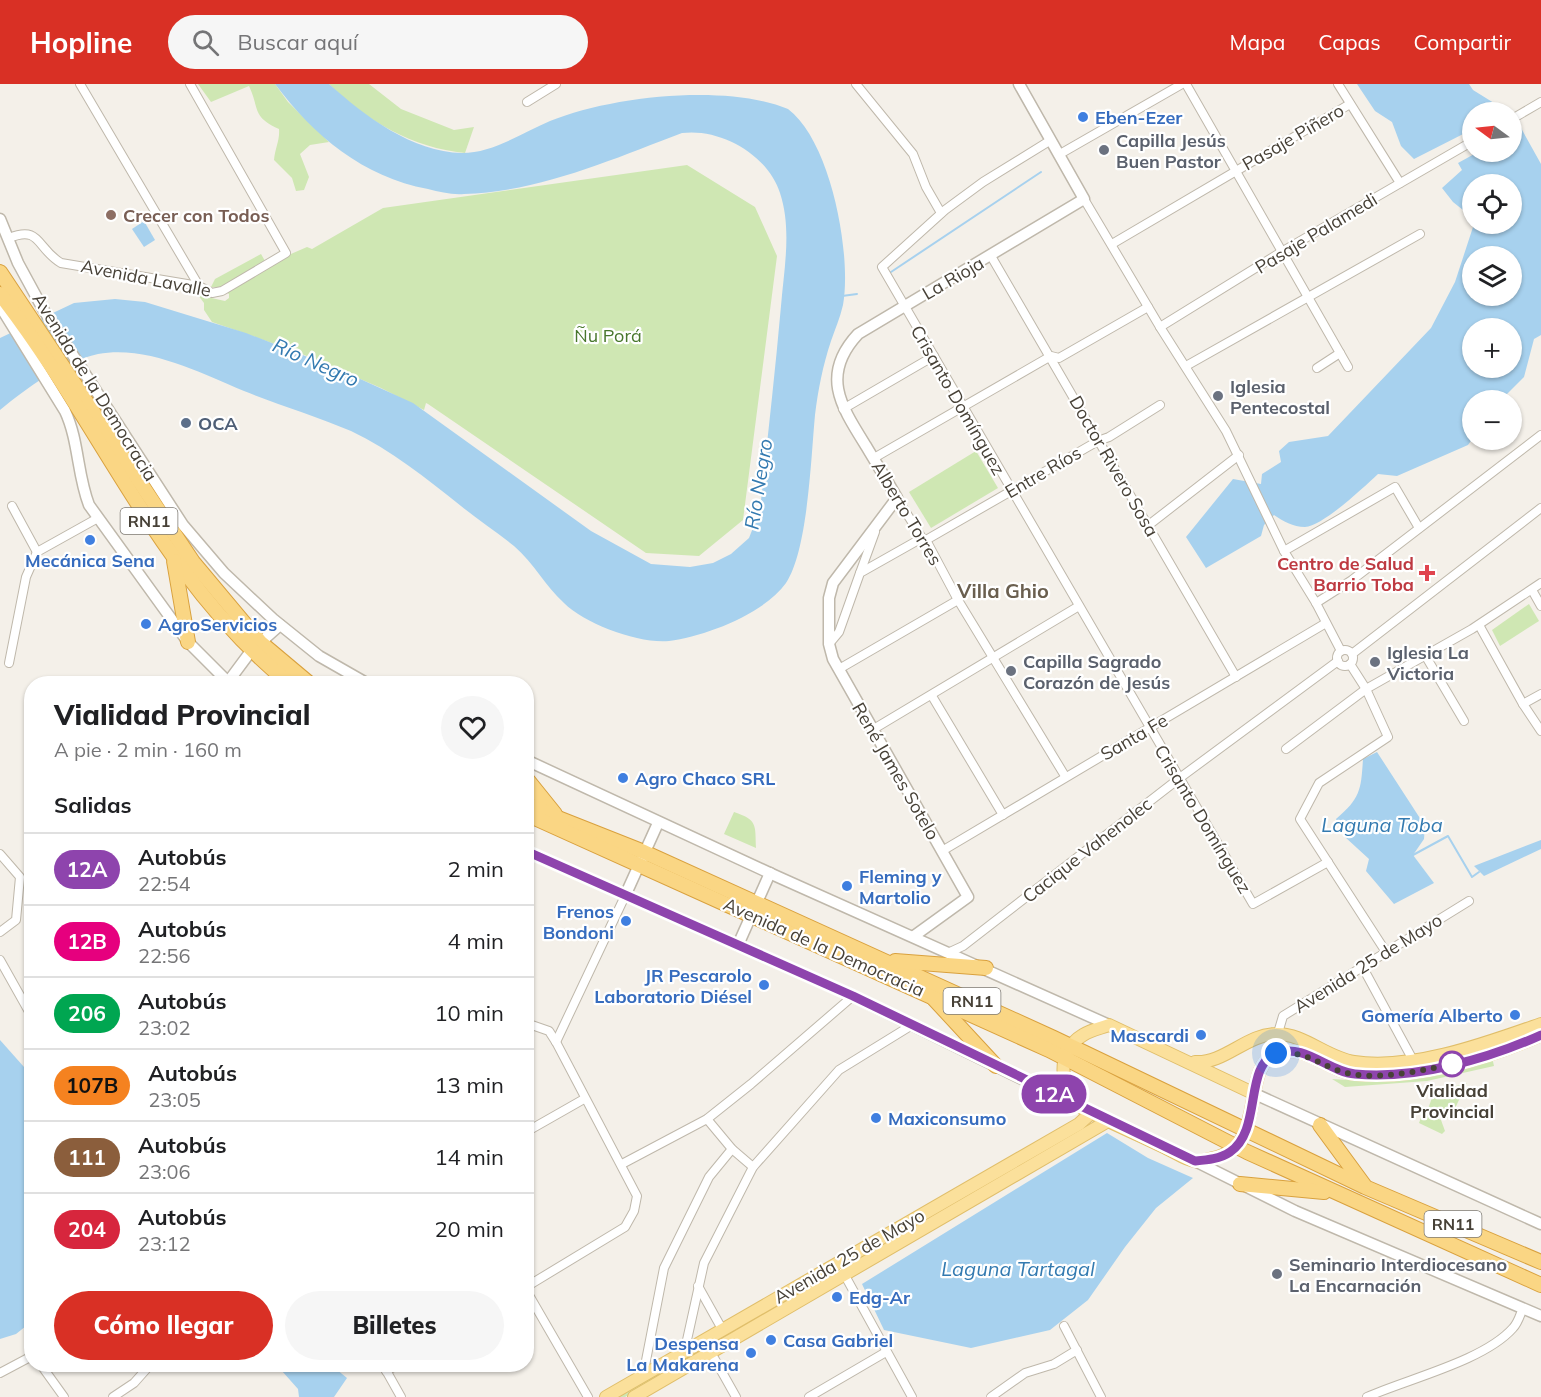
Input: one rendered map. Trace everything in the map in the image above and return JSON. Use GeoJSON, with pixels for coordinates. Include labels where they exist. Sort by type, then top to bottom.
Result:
{"type":"FeatureCollection","features":[{"type":"Feature","properties":{"kind":"highway","name":"Avenida de la Democracia"},"geometry":{"type":"LineString","coordinates":[[0,272],[9,307]]}},
{"type":"Feature","properties":{"kind":"highway","name":"Avenida de la Democracia"},"geometry":{"type":"LineString","coordinates":[[0,294],[67,380],[193,562],[256,646],[299,676]]}},
{"type":"Feature","properties":{"kind":"highway","name":"Avenida de la Democracia"},"geometry":{"type":"LineString","coordinates":[[67,380],[173,559],[283,676]]}},
{"type":"Feature","properties":{"kind":"highway"},"geometry":{"type":"LineString","coordinates":[[173,559],[188,642]]}},
{"type":"Feature","properties":{"kind":"highway"},"geometry":{"type":"LineString","coordinates":[[534,788],[558,818]]}},
{"type":"Feature","properties":{"kind":"highway","name":"Avenida de la Democracia"},"geometry":{"type":"LineString","coordinates":[[534,807],[755,909],[931,995],[1246,1129],[1365,1187],[1541,1262]]}},
{"type":"Feature","properties":{"kind":"highway","name":"Avenida de la Democracia"},"geometry":{"type":"LineString","coordinates":[[534,817],[641,857]]}},
{"type":"Feature","properties":{"kind":"highway","name":"Avenida de la Democracia"},"geometry":{"type":"LineString","coordinates":[[755,909],[873,956],[1068,1052],[1236,1146],[1541,1285]]}},
{"type":"Feature","properties":{"kind":"highway","name":"RN11"},"geometry":{"type":"LineString","coordinates":[[873,956],[915,964],[986,969]]}},
{"type":"Feature","properties":{"kind":"highway"},"geometry":{"type":"LineString","coordinates":[[931,995],[996,1066]]}},
{"type":"Feature","properties":{"kind":"highway"},"geometry":{"type":"LineString","coordinates":[[1320,1125],[1365,1187]]}},
{"type":"Feature","properties":{"kind":"highway"},"geometry":{"type":"LineString","coordinates":[[1240,1184],[1341,1195]]}},
{"type":"Feature","properties":{"kind":"main road"},"geometry":{"type":"LineString","coordinates":[[1109,1024],[1082,1035],[1068,1052],[1063,1080],[1066,1091],[1085,1110],[1195,1161],[1217,1158],[1231,1152],[1236,1146]]}},
{"type":"Feature","properties":{"kind":"main road","name":"RN11"},"geometry":{"type":"LineString","coordinates":[[1109,1024],[1255,1094]]}},
{"type":"Feature","properties":{"kind":"main road","name":"Avenida 25 de Mayo"},"geometry":{"type":"LineString","coordinates":[[1278,1034],[1353,1062],[1416,1066],[1541,1024]]}},
{"type":"Feature","properties":{"kind":"main road"},"geometry":{"type":"LineString","coordinates":[[1191,1062],[1205,1063],[1259,1036],[1278,1034]]}},
{"type":"Feature","properties":{"kind":"main road","name":"Avenida 25 de Mayo"},"geometry":{"type":"LineString","coordinates":[[1236,1146],[1246,1129],[1259,1072],[1276,1053],[1302,1053],[1352,1074],[1416,1066],[1508,1050],[1541,1035]]}},
{"type":"Feature","properties":{"kind":"main road","name":"Avenida 25 de Mayo"},"geometry":{"type":"LineString","coordinates":[[606,1397],[690,1349],[708,1346],[722,1329],[1079,1124],[1085,1110]]}},
{"type":"Feature","properties":{"kind":"main road","name":"Avenida 25 de Mayo"},"geometry":{"type":"LineString","coordinates":[[636,1396],[708,1346],[845,1275],[1108,1121]]}},
{"type":"Feature","properties":{"kind":"street"},"geometry":{"type":"LineString","coordinates":[[80,84],[199,286]]}},
{"type":"Feature","properties":{"kind":"street","name":"Avenida Lavalle"},"geometry":{"type":"LineString","coordinates":[[9,238],[25,232],[32,234],[52,257],[61,262],[199,286],[212,293],[222,291],[286,253],[190,84]]}},
{"type":"Feature","properties":{"kind":"street"},"geometry":{"type":"LineString","coordinates":[[527,102],[556,84]]}},
{"type":"Feature","properties":{"kind":"street"},"geometry":{"type":"LineString","coordinates":[[856,84],[913,154],[926,186],[941,213],[983,182],[1051,140]]}},
{"type":"Feature","properties":{"kind":"street"},"geometry":{"type":"LineString","coordinates":[[1019,84],[1148,307],[1239,455],[1284,551],[1316,603],[1341,651],[1338,661],[1346,666],[1350,664]]}},
{"type":"Feature","properties":{"kind":"street"},"geometry":{"type":"LineString","coordinates":[[1060,154],[1182,84]]}},
{"type":"Feature","properties":{"kind":"street"},"geometry":{"type":"LineString","coordinates":[[1186,84],[1348,367]]}},
{"type":"Feature","properties":{"kind":"street"},"geometry":{"type":"LineString","coordinates":[[1338,84],[1400,183]]}},
{"type":"Feature","properties":{"kind":"street"},"geometry":{"type":"LineString","coordinates":[[1522,113],[1541,102]]}},
{"type":"Feature","properties":{"kind":"street","name":"Pasaje Piñero"},"geometry":{"type":"LineString","coordinates":[[1112,244],[1350,104]]}},
{"type":"Feature","properties":{"kind":"street","name":"Pasaje Palamedi"},"geometry":{"type":"LineString","coordinates":[[1160,327],[1283,251],[1462,147]]}},
{"type":"Feature","properties":{"kind":"street","name":"La Rioja"},"geometry":{"type":"LineString","coordinates":[[837,369],[841,356],[858,334],[1084,199]]}},
{"type":"Feature","properties":{"kind":"street","name":"Crisanto Domínguez"},"geometry":{"type":"LineString","coordinates":[[941,213],[882,267],[1253,904],[1328,862]]}},
{"type":"Feature","properties":{"kind":"street","name":"Avenida de la Democracia"},"geometry":{"type":"LineString","coordinates":[[0,219],[18,263],[44,309],[67,380],[83,490],[98,518],[188,642],[222,676]]}},
{"type":"Feature","properties":{"kind":"street"},"geometry":{"type":"LineString","coordinates":[[1186,366],[1420,234]]}},
{"type":"Feature","properties":{"kind":"street","name":"Doctor Rivero Sosa"},"geometry":{"type":"LineString","coordinates":[[991,256],[1051,356],[1098,441],[1150,524],[1164,555],[1236,676]]}},
{"type":"Feature","properties":{"kind":"street","name":"Avenida de la Democracia"},"geometry":{"type":"LineString","coordinates":[[9,307],[224,573],[280,625],[320,656],[354,676]]}},
{"type":"Feature","properties":{"kind":"street"},"geometry":{"type":"LineString","coordinates":[[874,458],[1051,356],[1059,358],[1148,307]]}},
{"type":"Feature","properties":{"kind":"street"},"geometry":{"type":"LineString","coordinates":[[1317,369],[1340,353]]}},
{"type":"Feature","properties":{"kind":"street"},"geometry":{"type":"LineString","coordinates":[[843,409],[934,356]]}},
{"type":"Feature","properties":{"kind":"street","name":"Alberto Torres"},"geometry":{"type":"LineString","coordinates":[[837,369],[838,391],[843,409],[924,539],[958,600],[1065,776]]}},
{"type":"Feature","properties":{"kind":"street","name":"Entre Ríos"},"geometry":{"type":"LineString","coordinates":[[860,573],[1098,441],[1109,438],[1160,405]]}},
{"type":"Feature","properties":{"kind":"street"},"geometry":{"type":"LineString","coordinates":[[1316,603],[1352,580],[1541,435]]}},
{"type":"Feature","properties":{"kind":"street"},"geometry":{"type":"LineString","coordinates":[[1150,524],[1239,455]]}},
{"type":"Feature","properties":{"kind":"street"},"geometry":{"type":"LineString","coordinates":[[1284,551],[1395,487],[1419,528]]}},
{"type":"Feature","properties":{"kind":"street"},"geometry":{"type":"LineString","coordinates":[[829,644],[829,598],[833,583],[897,498]]}},
{"type":"Feature","properties":{"kind":"street"},"geometry":{"type":"LineString","coordinates":[[12,506],[37,552]]}},
{"type":"Feature","properties":{"kind":"street"},"geometry":{"type":"LineString","coordinates":[[1386,952],[1300,819],[1318,783],[1388,737],[1366,689],[1350,664],[1352,654],[1541,508]]}},
{"type":"Feature","properties":{"kind":"street"},"geometry":{"type":"LineString","coordinates":[[9,663],[26,577],[37,552],[98,518]]}},
{"type":"Feature","properties":{"kind":"street"},"geometry":{"type":"LineString","coordinates":[[829,644],[839,632],[878,523]]}},
{"type":"Feature","properties":{"kind":"street"},"geometry":{"type":"LineString","coordinates":[[1286,749],[1366,689],[1479,625],[1541,583]]}},
{"type":"Feature","properties":{"kind":"street"},"geometry":{"type":"LineString","coordinates":[[1532,590],[1541,606]]}},
{"type":"Feature","properties":{"kind":"street"},"geometry":{"type":"LineString","coordinates":[[839,669],[958,600]]}},
{"type":"Feature","properties":{"kind":"street"},"geometry":{"type":"LineString","coordinates":[[872,730],[1079,606]]}},
{"type":"Feature","properties":{"kind":"street","name":"Santa Fe"},"geometry":{"type":"LineString","coordinates":[[942,851],[1326,623]]}},
{"type":"Feature","properties":{"kind":"street"},"geometry":{"type":"LineString","coordinates":[[234,676],[256,646],[280,625]]}},
{"type":"Feature","properties":{"kind":"street"},"geometry":{"type":"LineString","coordinates":[[1479,625],[1523,704],[1541,731]]}},
{"type":"Feature","properties":{"kind":"street","name":"René James Sotelo"},"geometry":{"type":"LineString","coordinates":[[829,644],[839,669],[872,730],[968,897],[914,936]]}},
{"type":"Feature","properties":{"kind":"street"},"geometry":{"type":"LineString","coordinates":[[1341,651],[1345,650],[1352,654]]}},
{"type":"Feature","properties":{"kind":"street"},"geometry":{"type":"LineString","coordinates":[[1425,655],[1464,721]]}},
{"type":"Feature","properties":{"kind":"street","name":"Cacique Vahenolec"},"geometry":{"type":"LineString","coordinates":[[950,952],[963,946],[1180,777],[1338,661]]}},
{"type":"Feature","properties":{"kind":"street"},"geometry":{"type":"LineString","coordinates":[[1523,704],[1541,694]]}},
{"type":"Feature","properties":{"kind":"street"},"geometry":{"type":"LineString","coordinates":[[932,696],[1003,815]]}},
{"type":"Feature","properties":{"kind":"street","name":"RN11"},"geometry":{"type":"LineString","coordinates":[[534,764],[658,823],[1109,1024]]}},
{"type":"Feature","properties":{"kind":"street"},"geometry":{"type":"LineString","coordinates":[[556,1042],[658,823]]}},
{"type":"Feature","properties":{"kind":"street"},"geometry":{"type":"LineString","coordinates":[[0,854],[20,877],[16,920],[0,932]]}},
{"type":"Feature","properties":{"kind":"street","name":"Avenida de la Democracia"},"geometry":{"type":"LineString","coordinates":[[534,855],[853,996],[1085,1110]]}},
{"type":"Feature","properties":{"kind":"street"},"geometry":{"type":"LineString","coordinates":[[738,945],[770,873]]}},
{"type":"Feature","properties":{"kind":"street","name":"Avenida 25 de Mayo"},"geometry":{"type":"LineString","coordinates":[[1278,1034],[1283,1016],[1469,901]]}},
{"type":"Feature","properties":{"kind":"street"},"geometry":{"type":"LineString","coordinates":[[0,960],[24,1003]]}},
{"type":"Feature","properties":{"kind":"street"},"geometry":{"type":"LineString","coordinates":[[1362,966],[1416,1066]]}},
{"type":"Feature","properties":{"kind":"street"},"geometry":{"type":"LineString","coordinates":[[622,1164],[707,1119],[853,996]]}},
{"type":"Feature","properties":{"kind":"street"},"geometry":{"type":"LineString","coordinates":[[690,1349],[687,1340],[704,1263],[753,1167],[839,1070],[912,1025]]}},
{"type":"Feature","properties":{"kind":"street"},"geometry":{"type":"LineString","coordinates":[[534,1026],[549,1031],[556,1042],[637,1196],[634,1211],[626,1227],[534,1284]]}},
{"type":"Feature","properties":{"kind":"street","name":"RN11"},"geometry":{"type":"LineString","coordinates":[[1255,1094],[1541,1224]]}},
{"type":"Feature","properties":{"kind":"street"},"geometry":{"type":"LineString","coordinates":[[534,1127],[584,1099]]}},
{"type":"Feature","properties":{"kind":"street"},"geometry":{"type":"LineString","coordinates":[[707,1119],[732,1149],[753,1167]]}},
{"type":"Feature","properties":{"kind":"street"},"geometry":{"type":"LineString","coordinates":[[643,1376],[664,1268],[709,1177],[732,1149]]}},
{"type":"Feature","properties":{"kind":"street"},"geometry":{"type":"LineString","coordinates":[[1195,1161],[1295,1211],[1541,1316]]}},
{"type":"Feature","properties":{"kind":"street"},"geometry":{"type":"LineString","coordinates":[[838,1262],[912,1397]]}},
{"type":"Feature","properties":{"kind":"street"},"geometry":{"type":"LineString","coordinates":[[698,1286],[722,1329]]}},
{"type":"Feature","properties":{"kind":"street"},"geometry":{"type":"LineString","coordinates":[[534,1303],[588,1397]]}},
{"type":"Feature","properties":{"kind":"street"},"geometry":{"type":"LineString","coordinates":[[1367,1397],[1467,1357],[1506,1336],[1515,1326],[1523,1308]]}},
{"type":"Feature","properties":{"kind":"street"},"geometry":{"type":"LineString","coordinates":[[1064,1326],[1101,1397]]}},
{"type":"Feature","properties":{"kind":"street"},"geometry":{"type":"LineString","coordinates":[[708,1346],[736,1397]]}},
{"type":"Feature","properties":{"kind":"street"},"geometry":{"type":"LineString","coordinates":[[991,1397],[1025,1373],[1054,1364],[1077,1350]]}},
{"type":"Feature","properties":{"kind":"street"},"geometry":{"type":"LineString","coordinates":[[809,1397],[886,1352]]}},
{"type":"Feature","properties":{"kind":"street"},"geometry":{"type":"LineString","coordinates":[[0,1373],[24,1360]]}},
{"type":"Feature","properties":{"kind":"street"},"geometry":{"type":"LineString","coordinates":[[46,1372],[64,1397]]}},
{"type":"Feature","properties":{"kind":"street"},"geometry":{"type":"LineString","coordinates":[[113,1397],[134,1383],[144,1372]]}},
{"type":"Feature","properties":{"kind":"street"},"geometry":{"type":"LineString","coordinates":[[386,1372],[401,1397]]}},
{"type":"Feature","properties":{"kind":"green space"},"geometry":{"type":"Polygon","coordinates":[[[198,84],[275,84],[288,102],[329,142],[310,145],[300,154],[309,177],[304,190],[296,191],[292,178],[274,160],[279,129],[260,116],[249,86],[211,102],[198,84]]]}},
{"type":"Feature","properties":{"kind":"green space"},"geometry":{"type":"Polygon","coordinates":[[[329,84],[369,84],[401,109],[454,130],[474,127],[465,153],[427,145],[391,130],[359,110],[329,84]]]}},
{"type":"Feature","properties":{"kind":"green space","name":"Ñu Porá"},"geometry":{"type":"Polygon","coordinates":[[[687,165],[755,207],[777,256],[743,520],[699,556],[646,553],[428,404],[426,403],[424,410],[381,388],[295,351],[212,322],[198,295],[225,301],[229,298],[229,294],[220,288],[211,287],[215,279],[261,254],[269,268],[284,257],[307,247],[312,249],[383,208],[687,165]]]}},
{"type":"Feature","properties":{"kind":"green space"},"geometry":{"type":"Polygon","coordinates":[[[976,451],[998,488],[931,528],[909,492],[976,451]]]}},
{"type":"Feature","properties":{"kind":"green space"},"geometry":{"type":"Polygon","coordinates":[[[1529,604],[1539,621],[1500,646],[1492,630],[1529,604]]]}},
{"type":"Feature","properties":{"kind":"green space"},"geometry":{"type":"Polygon","coordinates":[[[734,812],[754,824],[756,848],[724,834],[734,812]]]}},
{"type":"Feature","properties":{"kind":"green space"},"geometry":{"type":"Polygon","coordinates":[[[1492,1057],[1494,1066],[1427,1081],[1345,1087],[1332,1079],[1381,1082],[1430,1074],[1492,1057]]]}},
{"type":"Feature","properties":{"kind":"green space"},"geometry":{"type":"Polygon","coordinates":[[[1467,1083],[1450,1119],[1428,1109],[1434,1092],[1467,1083]]]}},
{"type":"Feature","properties":{"kind":"green space"},"geometry":{"type":"Polygon","coordinates":[[[1423,1112],[1441,1120],[1445,1131],[1442,1134],[1419,1123],[1423,1112]]]}},
{"type":"Feature","properties":{"kind":"green space"},"geometry":{"type":"Polygon","coordinates":[[[828,1274],[831,1279],[723,1340],[721,1336],[828,1274]]]}},
{"type":"Feature","properties":{"kind":"green space"},"geometry":{"type":"Polygon","coordinates":[[[693,1353],[695,1357],[625,1397],[615,1397],[693,1353]]]}},
{"type":"Feature","properties":{"kind":"water","name":"Río Negro"},"geometry":{"type":"Polygon","coordinates":[[[275,84],[329,84],[374,120],[407,139],[443,151],[462,153],[485,150],[576,112],[638,99],[704,95],[735,97],[763,101],[788,109],[803,125],[816,146],[827,172],[841,229],[845,284],[843,305],[821,378],[804,526],[799,549],[786,583],[776,594],[749,614],[733,622],[684,638],[657,641],[613,631],[573,611],[514,546],[421,475],[380,447],[351,431],[192,369],[155,357],[117,352],[85,358],[46,376],[0,410],[0,338],[74,303],[115,299],[145,302],[246,333],[336,368],[413,403],[591,531],[651,564],[690,567],[713,563],[731,554],[749,538],[760,510],[779,332],[786,235],[784,207],[780,193],[774,179],[754,156],[727,140],[712,135],[682,133],[548,181],[492,192],[446,193],[382,175],[342,152],[306,121],[275,84]]]}},
{"type":"Feature","properties":{"kind":"water"},"geometry":{"type":"Polygon","coordinates":[[[1357,84],[1469,84],[1473,90],[1492,102],[1462,102],[1462,135],[1414,159],[1401,146],[1392,122],[1375,111],[1357,84]]]}},
{"type":"Feature","properties":{"kind":"water"},"geometry":{"type":"Polygon","coordinates":[[[1522,130],[1541,164],[1541,335],[1534,339],[1524,377],[1511,390],[1462,390],[1462,448],[1397,476],[1378,474],[1343,505],[1313,525],[1296,526],[1274,515],[1264,525],[1261,536],[1206,568],[1186,537],[1233,479],[1261,484],[1262,474],[1281,462],[1279,451],[1289,442],[1328,436],[1431,328],[1455,282],[1462,261],[1462,306],[1522,306],[1522,246],[1467,246],[1471,234],[1522,234],[1522,174],[1462,174],[1462,209],[1442,188],[1462,170],[1458,163],[1462,161],[1522,162],[1522,130]]]}},
{"type":"Feature","properties":{"kind":"water"},"geometry":{"type":"Polygon","coordinates":[[[144,221],[155,240],[144,247],[132,229],[144,221]]]}},
{"type":"Feature","properties":{"kind":"water","name":"Laguna Toba"},"geometry":{"type":"Polygon","coordinates":[[[1377,752],[1425,826],[1424,839],[1413,855],[1434,883],[1394,904],[1366,871],[1369,859],[1345,837],[1336,819],[1355,799],[1360,786],[1363,759],[1377,752]]]}},
{"type":"Feature","properties":{"kind":"water","name":"Laguna Toba"},"geometry":{"type":"Polygon","coordinates":[[[1541,840],[1541,849],[1484,876],[1474,866],[1541,840]]]}},
{"type":"Feature","properties":{"kind":"water"},"geometry":{"type":"Polygon","coordinates":[[[0,1040],[24,1067],[24,1328],[16,1334],[0,1339],[0,1040]]]}},
{"type":"Feature","properties":{"kind":"water","name":"Laguna Tartagal"},"geometry":{"type":"Polygon","coordinates":[[[1107,1133],[1148,1158],[1193,1178],[1156,1208],[1088,1300],[1050,1330],[971,1348],[884,1330],[862,1284],[1107,1133]]]}},
{"type":"Feature","properties":{"kind":"water"},"geometry":{"type":"Polygon","coordinates":[[[283,1372],[340,1372],[347,1378],[334,1397],[299,1397],[298,1389],[283,1372]]]}},
{"type":"Feature","properties":{"kind":"waterway"},"geometry":{"type":"LineString","coordinates":[[891,272],[1041,172]]}},
{"type":"Feature","properties":{"kind":"waterway"},"geometry":{"type":"LineString","coordinates":[[842,296],[857,294]]}},
{"type":"Feature","properties":{"kind":"waterway"},"geometry":{"type":"LineString","coordinates":[[1413,855],[1448,836],[1472,877],[1479,872]]}},
{"type":"Feature","properties":{"kind":"bus line","name":"12A"},"geometry":{"type":"LineString","coordinates":[[534,855],[853,996],[1122,1128],[1195,1161],[1217,1158],[1231,1152],[1236,1146],[1251,1116],[1255,1082],[1259,1072],[1276,1053],[1302,1053],[1352,1074],[1373,1075],[1418,1071],[1464,1062],[1508,1050],[1541,1035]]}},
{"type":"Feature","properties":{"kind":"place","name":"Eben-Ezer"},"geometry":{"type":"Point","coordinates":[1083,117]}},
{"type":"Feature","properties":{"kind":"place","name":"Capilla Jesús Buen Pastor"},"geometry":{"type":"Point","coordinates":[1104,150]}},
{"type":"Feature","properties":{"kind":"place","name":"Crecer con Todos"},"geometry":{"type":"Point","coordinates":[111,215]}},
{"type":"Feature","properties":{"kind":"place","name":"Iglesia Pentecostal"},"geometry":{"type":"Point","coordinates":[1218,396]}},
{"type":"Feature","properties":{"kind":"place","name":"OCA"},"geometry":{"type":"Point","coordinates":[186,423]}},
{"type":"Feature","properties":{"kind":"place","name":"Mecánica Sena"},"geometry":{"type":"Point","coordinates":[90,540]}},
{"type":"Feature","properties":{"kind":"place","name":"Centro de Salud Barrio Toba"},"geometry":{"type":"Point","coordinates":[1427,573]}},
{"type":"Feature","properties":{"kind":"place","name":"AgroServicios"},"geometry":{"type":"Point","coordinates":[146,624]}},
{"type":"Feature","properties":{"kind":"place","name":"Iglesia La Victoria"},"geometry":{"type":"Point","coordinates":[1375,662]}},
{"type":"Feature","properties":{"kind":"place","name":"Capilla Sagrado Corazón de Jesús"},"geometry":{"type":"Point","coordinates":[1011,671]}},
{"type":"Feature","properties":{"kind":"place","name":"Agro Chaco SRL"},"geometry":{"type":"Point","coordinates":[623,778]}},
{"type":"Feature","properties":{"kind":"place","name":"Fleming y Martolio"},"geometry":{"type":"Point","coordinates":[847,886]}},
{"type":"Feature","properties":{"kind":"place","name":"Frenos Bondoni"},"geometry":{"type":"Point","coordinates":[626,921]}},
{"type":"Feature","properties":{"kind":"place","name":"JR Pescarolo Laboratorio Diésel"},"geometry":{"type":"Point","coordinates":[764,985]}},
{"type":"Feature","properties":{"kind":"place","name":"Gomería Alberto"},"geometry":{"type":"Point","coordinates":[1515,1015]}},
{"type":"Feature","properties":{"kind":"place","name":"Mascardi"},"geometry":{"type":"Point","coordinates":[1201,1035]}},
{"type":"Feature","properties":{"kind":"place","name":"Vialidad Provincial"},"geometry":{"type":"Point","coordinates":[1452,1064]}},
{"type":"Feature","properties":{"kind":"place","name":"Maxiconsumo"},"geometry":{"type":"Point","coordinates":[876,1118]}},
{"type":"Feature","properties":{"kind":"place","name":"Seminario Interdiocesano La Encarnación"},"geometry":{"type":"Point","coordinates":[1277,1274]}},
{"type":"Feature","properties":{"kind":"place","name":"Edg-Ar"},"geometry":{"type":"Point","coordinates":[837,1297]}},
{"type":"Feature","properties":{"kind":"place","name":"Casa Gabriel"},"geometry":{"type":"Point","coordinates":[771,1340]}},
{"type":"Feature","properties":{"kind":"place","name":"Despensa La Makarena"},"geometry":{"type":"Point","coordinates":[751,1353]}},
{"type":"Feature","properties":{"kind":"district","name":"Villa Ghio"},"geometry":{"type":"Point","coordinates":[1003,590]}},
{"type":"Feature","properties":{"kind":"route"},"geometry":{"type":"LineString","coordinates":[[1276,1053],[1302,1053],[1352,1074],[1373,1075],[1418,1071],[1454,1064],[1452,1064]]}}]}
